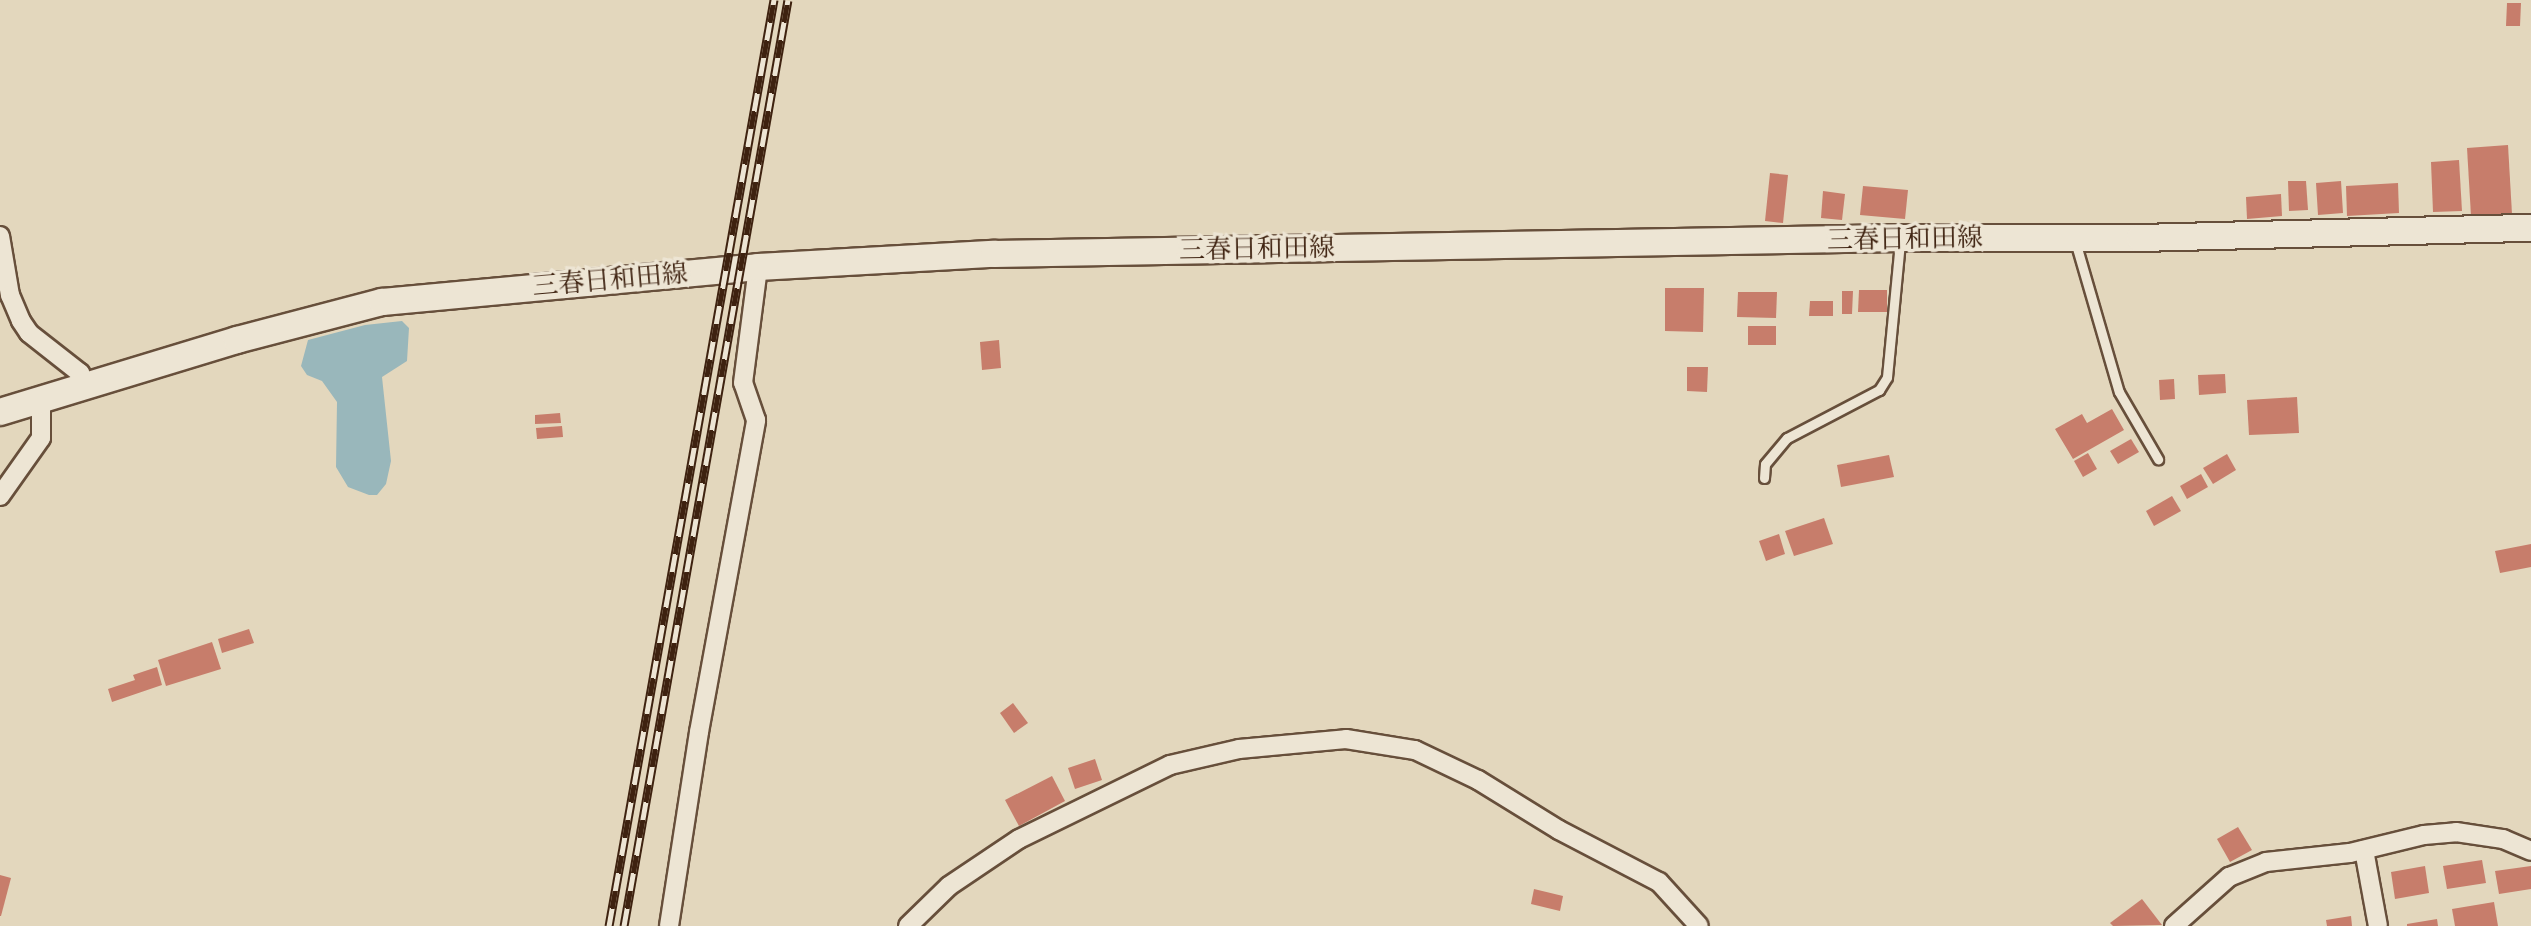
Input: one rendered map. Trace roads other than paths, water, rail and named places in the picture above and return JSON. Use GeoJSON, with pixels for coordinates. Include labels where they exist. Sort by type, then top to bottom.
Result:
{"type":"FeatureCollection","features":[{"type":"Feature","properties":{"kind":"main road","name":"三春日和田線"},"geometry":{"type":"LineString","coordinates":[[0,412],[237,340],[382,302],[758,267],[994,254],[2531,228]]}},
{"type":"Feature","properties":{"kind":"street"},"geometry":{"type":"LineString","coordinates":[[0,236],[10,295],[21,321],[29,333],[80,373],[85,387]]}},
{"type":"Feature","properties":{"kind":"street"},"geometry":{"type":"LineString","coordinates":[[669,926],[699,732],[756,420],[743,383],[758,267]]}},
{"type":"Feature","properties":{"kind":"street"},"geometry":{"type":"LineString","coordinates":[[0,496],[41,438],[41,400]]}},
{"type":"Feature","properties":{"kind":"street"},"geometry":{"type":"LineString","coordinates":[[908,926],[949,886],[1019,839],[1170,765],[1239,749],[1346,739],[1415,750],[1478,780],[1559,830],[1659,882],[1699,926]]}},
{"type":"Feature","properties":{"kind":"street"},"geometry":{"type":"LineString","coordinates":[[2174,926],[2229,877],[2266,862],[2364,850],[2424,835],[2456,832],[2503,839],[2531,851]]}},
{"type":"Feature","properties":{"kind":"street"},"geometry":{"type":"LineString","coordinates":[[2364,850],[2378,926]]}},
{"type":"Feature","properties":{"kind":"lane"},"geometry":{"type":"LineString","coordinates":[[1764,478],[1765,464],[1787,438],[1879,390],[1887,377],[1901,238]]}},
{"type":"Feature","properties":{"kind":"lane"},"geometry":{"type":"LineString","coordinates":[[2074,238],[2119,392],[2158,459]]}},
{"type":"Feature","properties":{"kind":"water"},"geometry":{"type":"Polygon","coordinates":[[[402,321],[409,328],[407,361],[382,377],[391,461],[386,484],[377,495],[369,495],[348,487],[336,467],[337,402],[322,381],[307,375],[301,366],[308,340],[365,325],[402,321]]]}},
{"type":"Feature","properties":{"kind":"railway"},"geometry":{"type":"LineString","coordinates":[[609,926],[774,0]]}},
{"type":"Feature","properties":{"kind":"railway"},"geometry":{"type":"LineString","coordinates":[[624,926],[788,0]]}}]}
